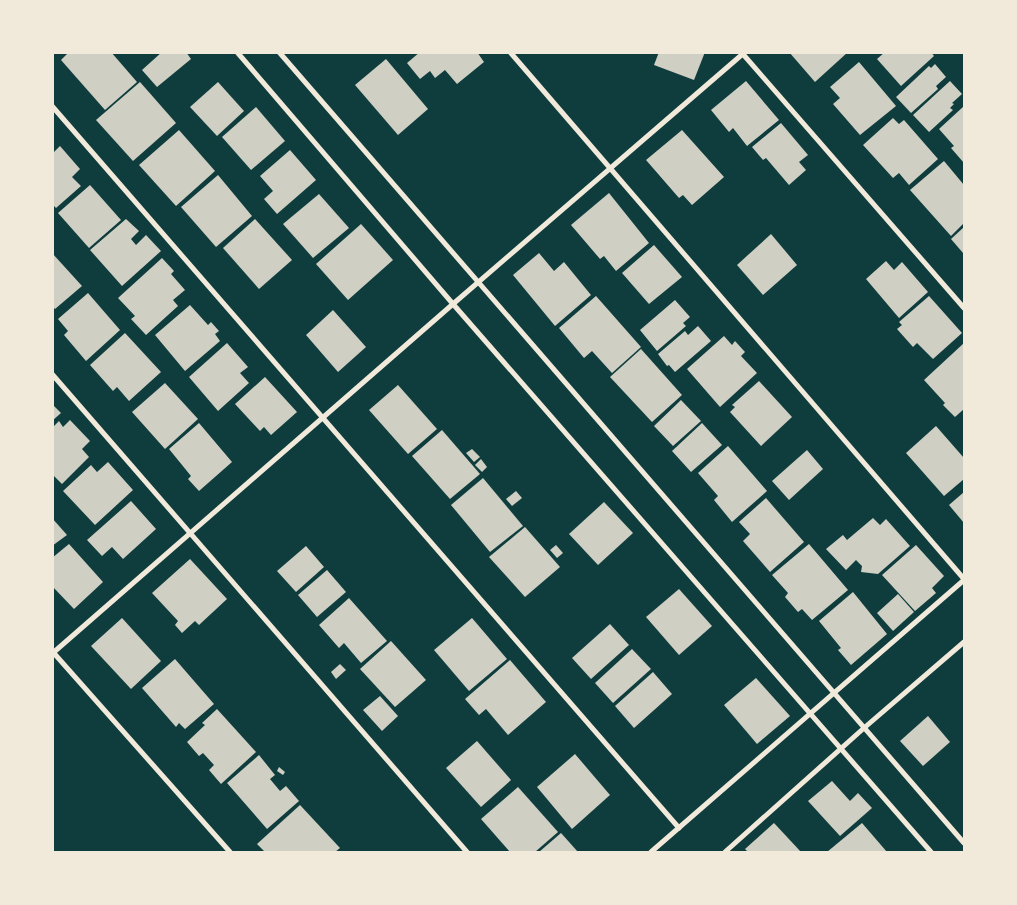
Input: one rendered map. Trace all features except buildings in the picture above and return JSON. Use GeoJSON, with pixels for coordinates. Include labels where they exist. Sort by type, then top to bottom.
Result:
{"type":"FeatureCollection","features":[{"type":"Feature","properties":{"kind":"street"},"geometry":{"type":"LineString","coordinates":[[237,52],[453,304],[931,852]]}},
{"type":"Feature","properties":{"kind":"street"},"geometry":{"type":"LineString","coordinates":[[279,52],[964,843]]}},
{"type":"Feature","properties":{"kind":"street"},"geometry":{"type":"LineString","coordinates":[[510,52],[964,580],[835,694],[650,852]]}},
{"type":"Feature","properties":{"kind":"street"},"geometry":{"type":"LineString","coordinates":[[230,852],[53,652],[743,53],[964,308]]}},
{"type":"Feature","properties":{"kind":"street"},"geometry":{"type":"LineString","coordinates":[[52,106],[679,828]]}},
{"type":"Feature","properties":{"kind":"street"},"geometry":{"type":"LineString","coordinates":[[52,374],[466,852]]}},
{"type":"Feature","properties":{"kind":"street"},"geometry":{"type":"LineString","coordinates":[[724,852],[964,642]]}}]}
